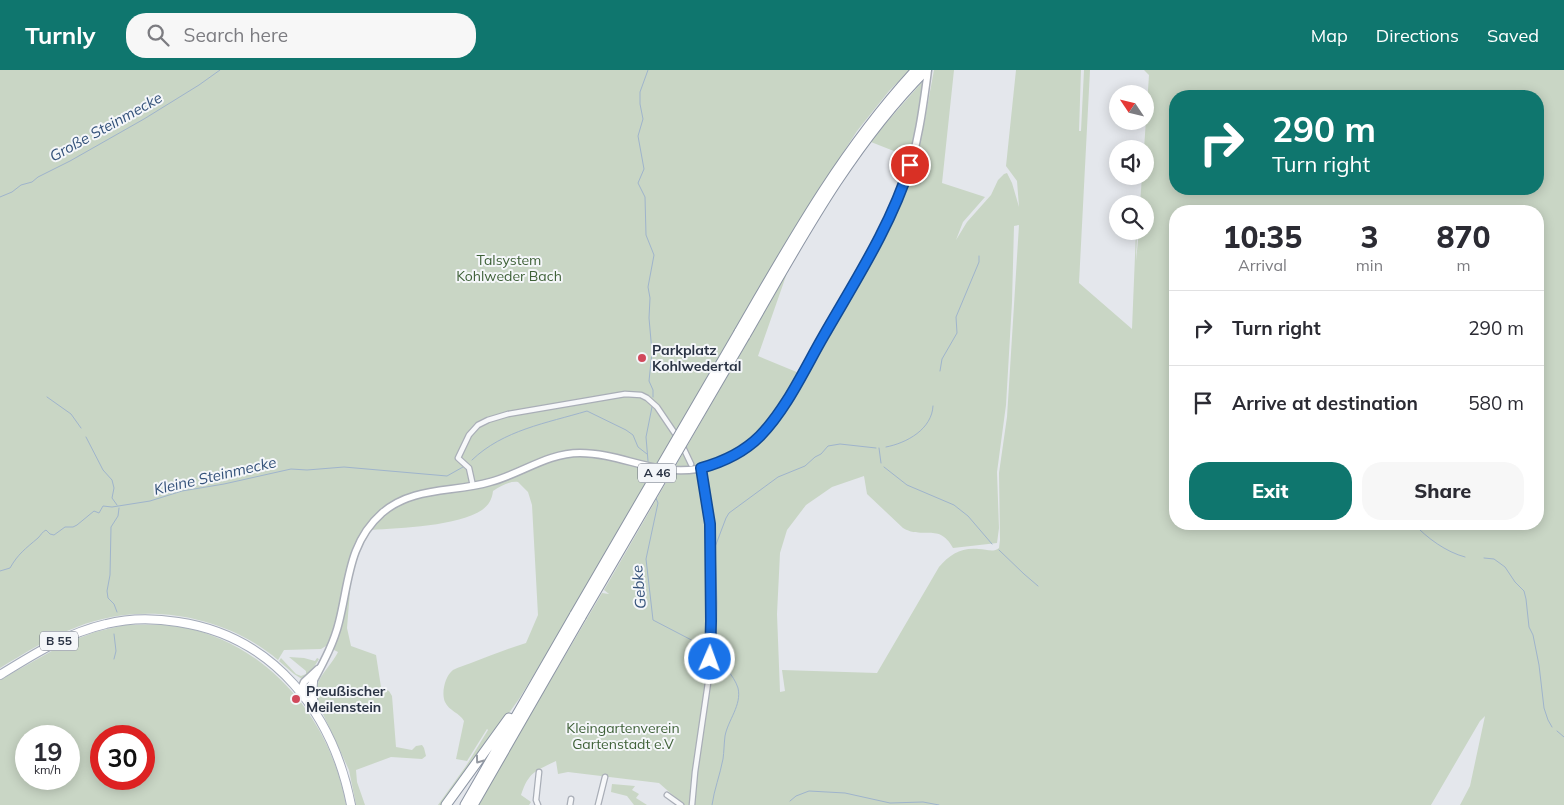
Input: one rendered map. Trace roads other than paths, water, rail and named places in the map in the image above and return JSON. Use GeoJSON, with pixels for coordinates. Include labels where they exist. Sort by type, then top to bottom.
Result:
{"type":"FeatureCollection","features":[{"type":"Feature","properties":{"kind":"highway","name":"A 46"},"geometry":{"type":"LineString","coordinates":[[742,334],[794,236],[838,168],[875,116],[916,70]]}},
{"type":"Feature","properties":{"kind":"highway","name":"A 46"},"geometry":{"type":"LineString","coordinates":[[473,805],[578,616],[742,334],[844,171],[881,120],[927,70]]}},
{"type":"Feature","properties":{"kind":"highway","name":"A 46"},"geometry":{"type":"LineString","coordinates":[[465,805],[530,693],[578,616]]}},
{"type":"Feature","properties":{"kind":"highway"},"geometry":{"type":"LineString","coordinates":[[446,805],[519,704],[530,693]]}},
{"type":"Feature","properties":{"kind":"main road","name":"B 55"},"geometry":{"type":"LineString","coordinates":[[0,675],[54,644],[85,630],[124,621],[154,619],[202,626],[231,637],[269,660],[300,691],[327,733],[344,776],[351,805]]}},
{"type":"Feature","properties":{"kind":"main road","name":"B 55"},"geometry":{"type":"LineString","coordinates":[[314,682],[312,695],[316,714]]}},
{"type":"Feature","properties":{"kind":"street"},"geometry":{"type":"LineString","coordinates":[[300,691],[308,688],[314,682],[331,645],[339,624],[348,572],[362,536],[372,522],[390,506],[411,496],[436,490],[473,486],[496,481],[553,457],[570,454],[602,456],[660,470],[686,470],[701,468],[731,457],[750,445],[771,424],[794,388],[884,229],[899,196],[916,143],[926,88],[927,70]]}},
{"type":"Feature","properties":{"kind":"street"},"geometry":{"type":"LineString","coordinates":[[473,486],[469,468],[458,458],[467,437],[482,423],[508,414],[625,394],[646,396],[654,404],[692,464]]}},
{"type":"Feature","properties":{"kind":"street"},"geometry":{"type":"LineString","coordinates":[[692,805],[710,659],[710,524],[701,468]]}},
{"type":"Feature","properties":{"kind":"street"},"geometry":{"type":"LineString","coordinates":[[300,691],[304,682],[320,667]]}},
{"type":"Feature","properties":{"kind":"street"},"geometry":{"type":"LineString","coordinates":[[538,805],[536,800],[539,772]]}},
{"type":"Feature","properties":{"kind":"street"},"geometry":{"type":"LineString","coordinates":[[598,805],[605,777]]}},
{"type":"Feature","properties":{"kind":"street"},"geometry":{"type":"LineString","coordinates":[[666,795],[681,805]]}},
{"type":"Feature","properties":{"kind":"street"},"geometry":{"type":"LineString","coordinates":[[570,805],[571,799]]}},
{"type":"Feature","properties":{"kind":"waterway","name":"Große Steinmecke"},"geometry":{"type":"LineString","coordinates":[[0,197],[12,192],[21,185],[32,182],[144,119],[220,70]]}},
{"type":"Feature","properties":{"kind":"waterway"},"geometry":{"type":"LineString","coordinates":[[648,70],[640,92],[643,119],[638,136],[644,169],[638,183],[645,197],[646,235],[654,255],[648,287],[652,352],[649,381],[653,390],[653,397]]}},
{"type":"Feature","properties":{"kind":"waterway"},"geometry":{"type":"LineString","coordinates":[[940,371],[942,359],[957,333],[956,317],[979,262],[979,256]]}},
{"type":"Feature","properties":{"kind":"waterway"},"geometry":{"type":"LineString","coordinates":[[47,397],[71,414],[81,428]]}},
{"type":"Feature","properties":{"kind":"waterway"},"geometry":{"type":"LineString","coordinates":[[886,447],[902,442],[917,434],[928,422],[933,406]]}},
{"type":"Feature","properties":{"kind":"waterway","name":"Gebke"},"geometry":{"type":"LineString","coordinates":[[648,461],[646,437],[652,407]]}},
{"type":"Feature","properties":{"kind":"waterway","name":"Kleine Steinmecke"},"geometry":{"type":"LineString","coordinates":[[472,460],[497,441],[511,434],[587,411],[633,435],[638,447],[647,454]]}},
{"type":"Feature","properties":{"kind":"waterway"},"geometry":{"type":"LineString","coordinates":[[86,437],[103,470],[112,480],[114,488],[112,498],[117,505]]}},
{"type":"Feature","properties":{"kind":"waterway"},"geometry":{"type":"LineString","coordinates":[[716,657],[715,547],[729,513],[778,477],[805,466],[828,446],[840,444],[876,448]]}},
{"type":"Feature","properties":{"kind":"waterway"},"geometry":{"type":"LineString","coordinates":[[879,448],[881,463]]}},
{"type":"Feature","properties":{"kind":"waterway","name":"Kleine Steinmecke"},"geometry":{"type":"LineString","coordinates":[[0,571],[10,568],[19,555],[46,530],[54,535],[65,527],[77,525],[94,511],[99,513],[103,506],[112,507],[150,501],[182,491],[291,469],[307,470],[344,467],[447,476],[463,467]]}},
{"type":"Feature","properties":{"kind":"waterway"},"geometry":{"type":"LineString","coordinates":[[884,467],[907,485],[954,505],[968,516],[992,544]]}},
{"type":"Feature","properties":{"kind":"waterway","name":"Gebke"},"geometry":{"type":"LineString","coordinates":[[647,473],[648,478]]}},
{"type":"Feature","properties":{"kind":"waterway","name":"Gebke"},"geometry":{"type":"LineString","coordinates":[[655,496],[658,503],[646,559],[653,620],[709,651]]}},
{"type":"Feature","properties":{"kind":"waterway"},"geometry":{"type":"LineString","coordinates":[[117,612],[114,604],[108,598],[107,591],[110,575],[111,527],[118,516],[119,508]]}},
{"type":"Feature","properties":{"kind":"waterway"},"geometry":{"type":"LineString","coordinates":[[1421,530],[1437,544],[1465,557]]}},
{"type":"Feature","properties":{"kind":"waterway"},"geometry":{"type":"LineString","coordinates":[[999,550],[1038,586]]}},
{"type":"Feature","properties":{"kind":"waterway"},"geometry":{"type":"LineString","coordinates":[[1484,558],[1494,559],[1505,567],[1524,591],[1529,627],[1533,635],[1539,665],[1544,708],[1552,727]]}},
{"type":"Feature","properties":{"kind":"waterway"},"geometry":{"type":"LineString","coordinates":[[114,634],[116,651],[114,659]]}},
{"type":"Feature","properties":{"kind":"waterway","name":"Gebke"},"geometry":{"type":"LineString","coordinates":[[712,654],[734,678],[739,694],[725,736],[723,759],[712,805]]}},
{"type":"Feature","properties":{"kind":"waterway"},"geometry":{"type":"LineString","coordinates":[[1557,731],[1564,737]]}},
{"type":"Feature","properties":{"kind":"waterway"},"geometry":{"type":"LineString","coordinates":[[790,801],[796,796],[809,791],[845,793],[890,803],[923,802],[939,805]]}},
{"type":"Feature","properties":{"kind":"place","name":"Parkplatz Kohlwedertal"},"geometry":{"type":"Point","coordinates":[642,358]}},
{"type":"Feature","properties":{"kind":"place","name":"Preußischer Meilenstein"},"geometry":{"type":"Point","coordinates":[296,699]}},
{"type":"Feature","properties":{"kind":"park label","name":"Talsystem Kohlweder Bach"},"geometry":{"type":"Point","coordinates":[509,268]}},
{"type":"Feature","properties":{"kind":"park label","name":"Kleingartenverein Gartenstadt e.V"},"geometry":{"type":"Point","coordinates":[623,736]}}]}
